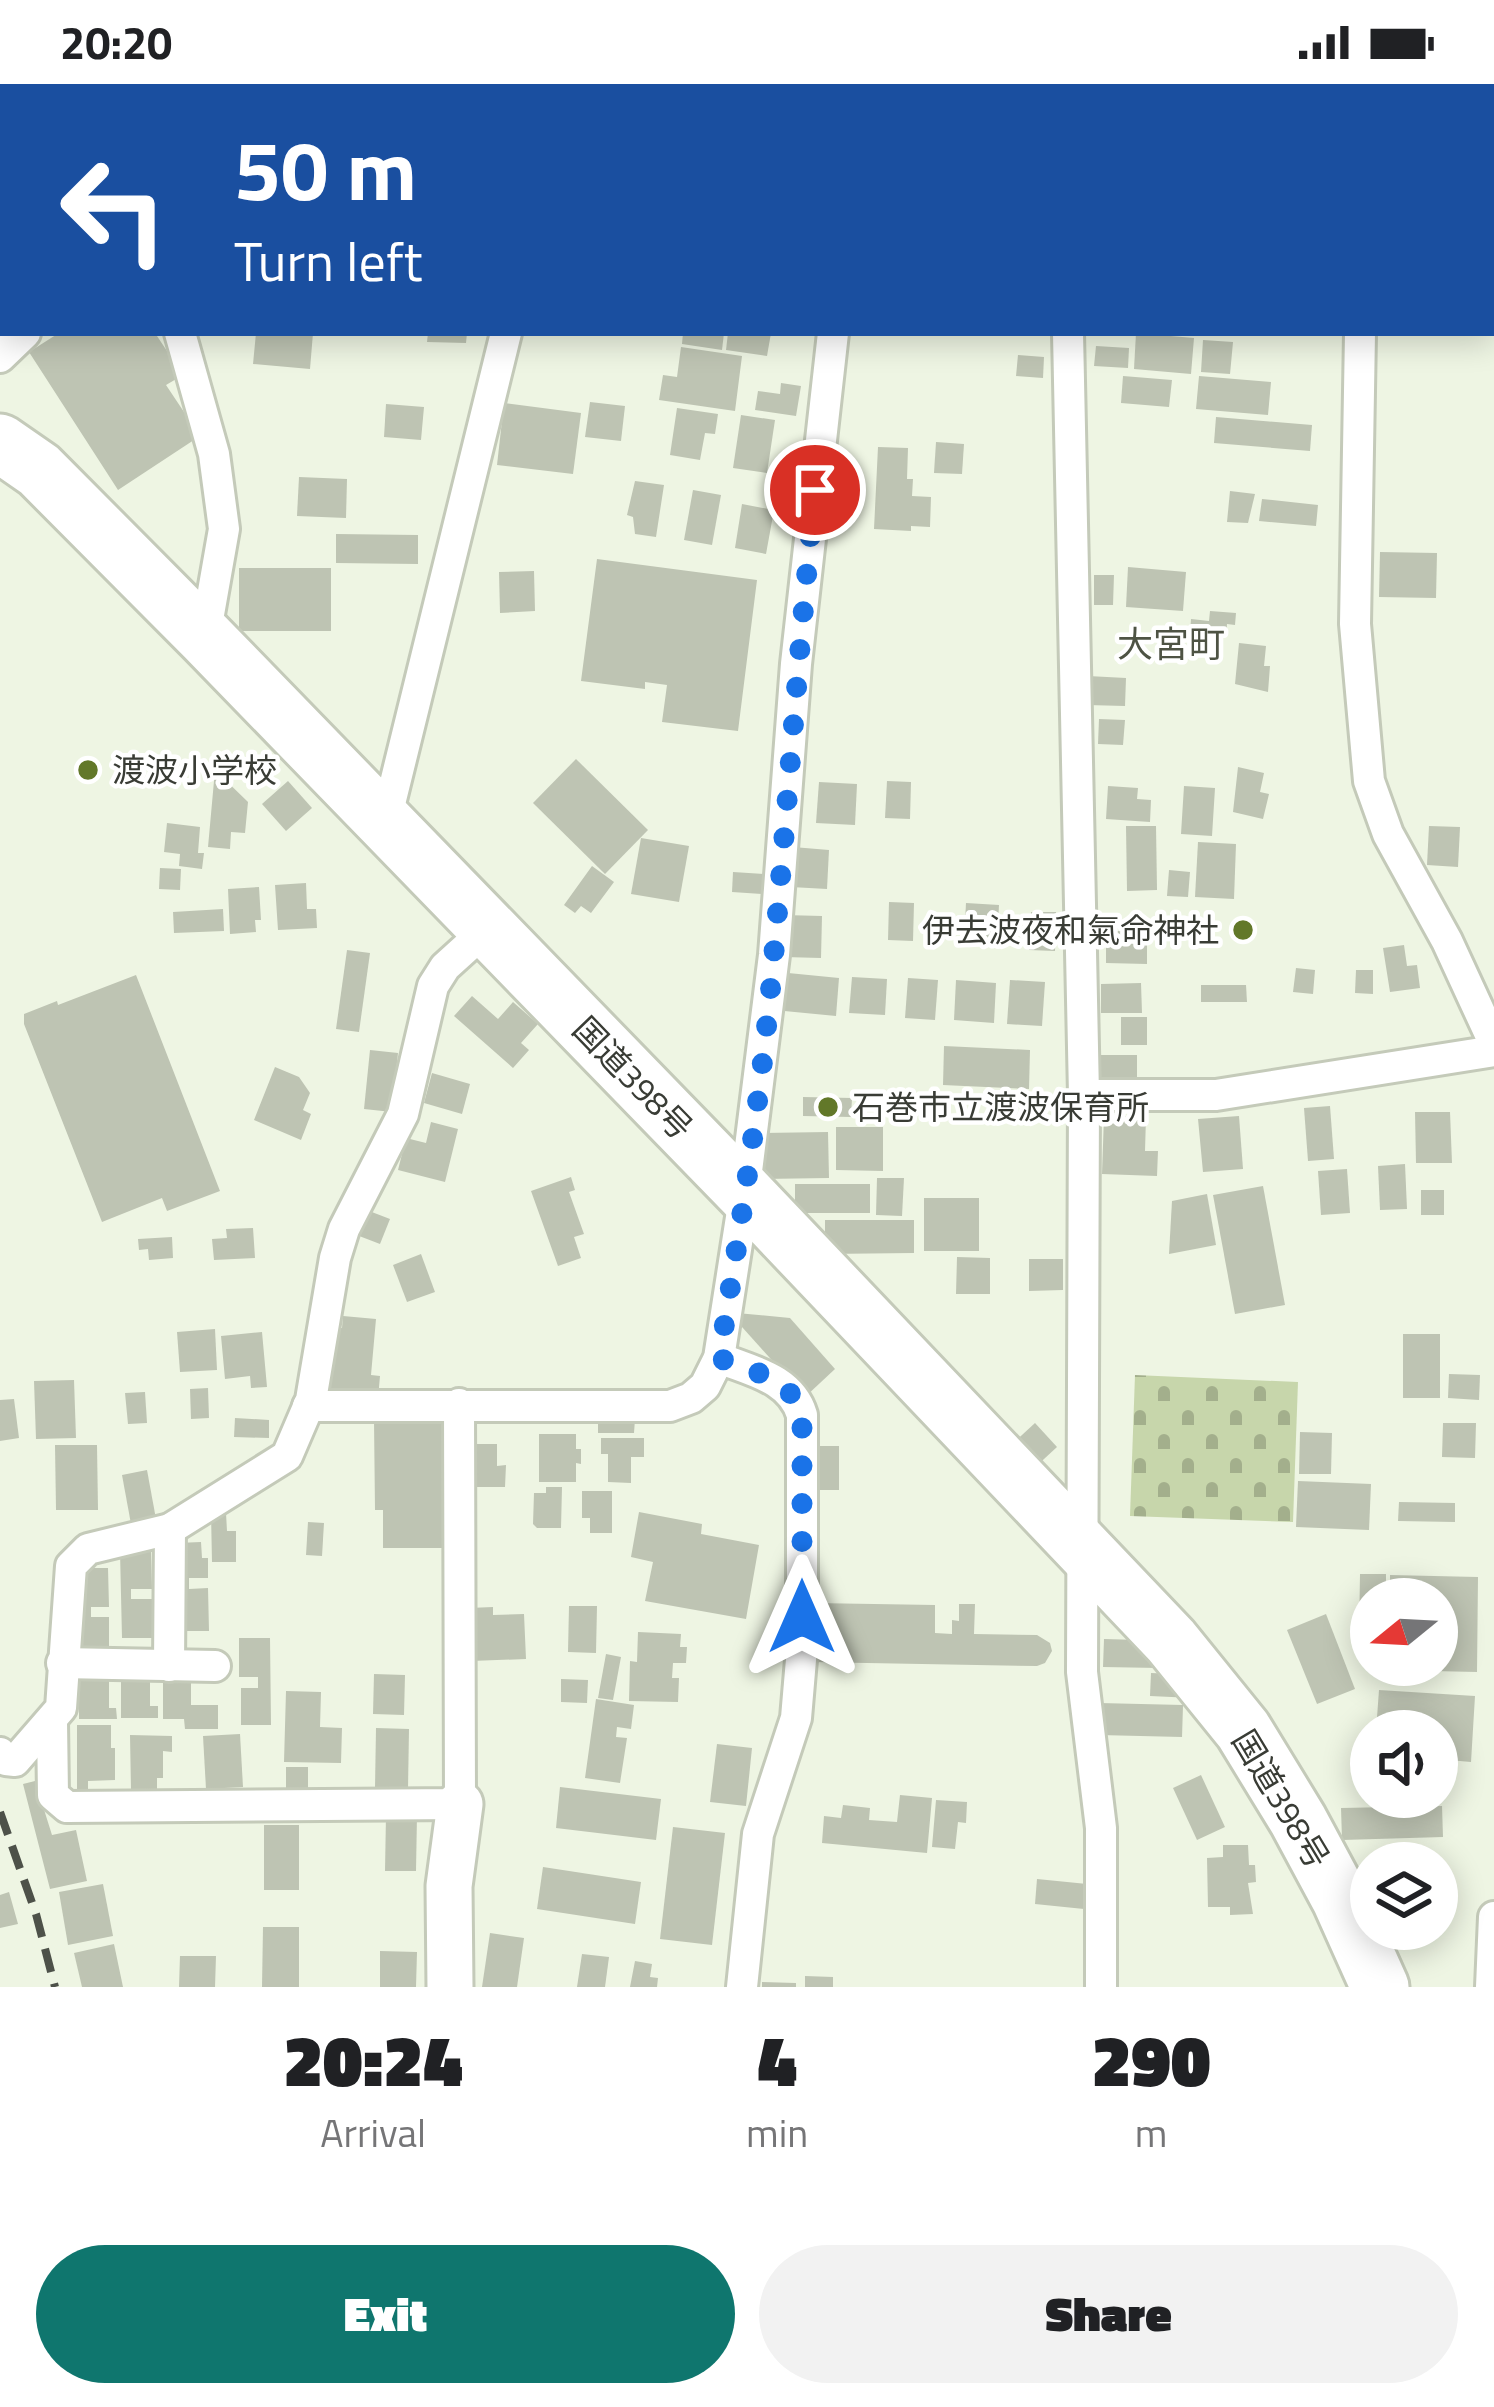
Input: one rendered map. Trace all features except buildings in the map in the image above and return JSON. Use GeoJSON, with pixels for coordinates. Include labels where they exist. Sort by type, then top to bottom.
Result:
{"type":"FeatureCollection","features":[{"type":"Feature","properties":{"kind":"highway","name":"国道398号"},"geometry":{"type":"LineString","coordinates":[[0,443],[39,470],[206,637],[1171,1641],[1243,1730],[1341,1900],[1380,1987]]}},
{"type":"Feature","properties":{"kind":"street"},"geometry":{"type":"LineString","coordinates":[[0,357],[22,336]]}},
{"type":"Feature","properties":{"kind":"street"},"geometry":{"type":"LineString","coordinates":[[181,336],[214,454],[224,530],[206,637]]}},
{"type":"Feature","properties":{"kind":"street"},"geometry":{"type":"LineString","coordinates":[[385,824],[505,336]]}},
{"type":"Feature","properties":{"kind":"street"},"geometry":{"type":"LineString","coordinates":[[308,1406],[670,1406],[705,1387],[719,1358],[774,955],[796,664],[833,336]]}},
{"type":"Feature","properties":{"kind":"street"},"geometry":{"type":"LineString","coordinates":[[1067,336],[1084,1095],[1082,1672],[1101,1828],[1101,1987]]}},
{"type":"Feature","properties":{"kind":"street"},"geometry":{"type":"LineString","coordinates":[[1084,1095],[1216,1095],[1494,1047],[1447,941],[1388,835],[1369,781],[1355,624],[1360,336]]}},
{"type":"Feature","properties":{"kind":"street"},"geometry":{"type":"LineString","coordinates":[[0,1753],[15,1761],[61,1708],[71,1567],[79,1556],[170,1529],[287,1456],[308,1406],[344,1229],[403,1114],[433,986],[445,967],[488,928]]}},
{"type":"Feature","properties":{"kind":"street"},"geometry":{"type":"LineString","coordinates":[[719,1358],[781,1383],[802,1414],[802,1648],[796,1718],[758,1834],[742,1987]]}},
{"type":"Feature","properties":{"kind":"street"},"geometry":{"type":"LineString","coordinates":[[450,1987],[449,1886],[460,1804],[459,1404]]}},
{"type":"Feature","properties":{"kind":"street"},"geometry":{"type":"LineString","coordinates":[[169,1666],[170,1529]]}},
{"type":"Feature","properties":{"kind":"street"},"geometry":{"type":"LineString","coordinates":[[62,1663],[215,1666]]}},
{"type":"Feature","properties":{"kind":"street"},"geometry":{"type":"LineString","coordinates":[[52,1722],[53,1795],[67,1807],[460,1804]]}},
{"type":"Feature","properties":{"kind":"street"},"geometry":{"type":"LineString","coordinates":[[1492,1987],[1494,1917]]}},
{"type":"Feature","properties":{"kind":"green space"},"geometry":{"type":"Polygon","coordinates":[[[1135,1375],[1298,1382],[1293,1522],[1130,1516],[1135,1375]]]}},
{"type":"Feature","properties":{"kind":"railway"},"geometry":{"type":"LineString","coordinates":[[0,1812],[36,1914],[55,1987]]}},
{"type":"Feature","properties":{"kind":"place","name":"渡波小学校"},"geometry":{"type":"Point","coordinates":[88,770]}},
{"type":"Feature","properties":{"kind":"place","name":"伊去波夜和氣命神社"},"geometry":{"type":"Point","coordinates":[1243,930]}},
{"type":"Feature","properties":{"kind":"place","name":"石巻市立渡波保育所"},"geometry":{"type":"Point","coordinates":[828,1107]}},
{"type":"Feature","properties":{"kind":"district","name":"大宮町"},"geometry":{"type":"Point","coordinates":[1171,644]}},
{"type":"Feature","properties":{"kind":"route"},"geometry":{"type":"LineString","coordinates":[[802,1617],[802,1414],[781,1383],[719,1358],[774,955],[796,664],[815,490]]}}]}
